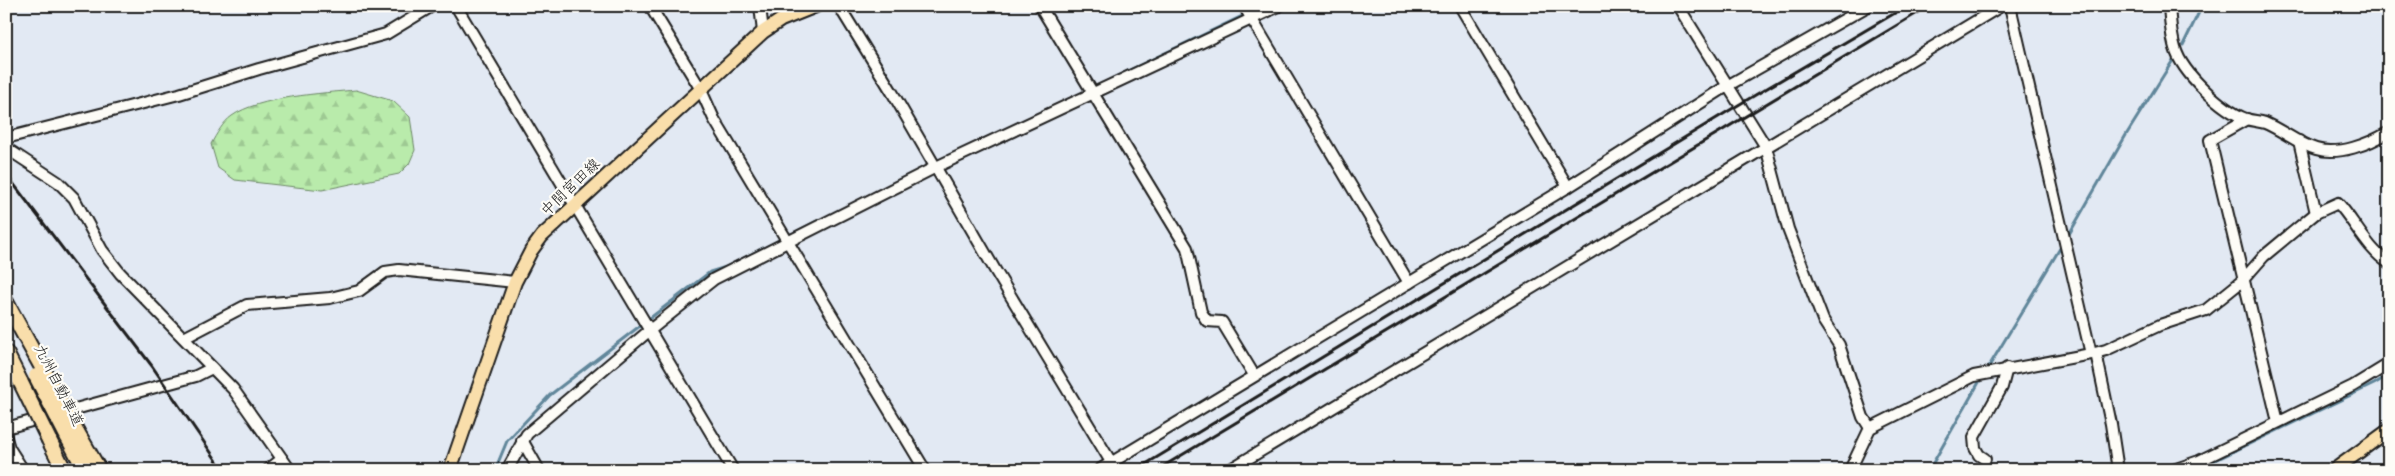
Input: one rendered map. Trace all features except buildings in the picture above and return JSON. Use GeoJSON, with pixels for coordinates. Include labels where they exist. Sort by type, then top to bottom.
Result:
{"type":"FeatureCollection","features":[{"type":"Feature","properties":{"kind":"highway"},"geometry":{"type":"LineString","coordinates":[[6,302],[40,375]]}},
{"type":"Feature","properties":{"kind":"highway","name":"九州自動車道"},"geometry":{"type":"LineString","coordinates":[[6,313],[72,434],[85,470]]}},
{"type":"Feature","properties":{"kind":"highway"},"geometry":{"type":"LineString","coordinates":[[6,353],[64,470]]}},
{"type":"Feature","properties":{"kind":"highway"},"geometry":{"type":"LineString","coordinates":[[72,434],[99,470]]}},
{"type":"Feature","properties":{"kind":"main road","name":"中間宮田線"},"geometry":{"type":"LineString","coordinates":[[450,470],[515,282],[531,251],[542,236],[573,205],[763,32],[781,20],[816,6]]}},
{"type":"Feature","properties":{"kind":"main road"},"geometry":{"type":"LineString","coordinates":[[2334,470],[2389,430]]}},
{"type":"Feature","properties":{"kind":"street"},"geometry":{"type":"LineString","coordinates":[[6,138],[179,94],[386,34],[432,6]]}},
{"type":"Feature","properties":{"kind":"street"},"geometry":{"type":"LineString","coordinates":[[456,6],[556,172],[573,205],[733,470]]}},
{"type":"Feature","properties":{"kind":"street"},"geometry":{"type":"LineString","coordinates":[[650,6],[700,88],[714,119],[925,470]]}},
{"type":"Feature","properties":{"kind":"street"},"geometry":{"type":"LineString","coordinates":[[760,6],[763,32]]}},
{"type":"Feature","properties":{"kind":"street"},"geometry":{"type":"LineString","coordinates":[[839,6],[1111,462]]}},
{"type":"Feature","properties":{"kind":"street"},"geometry":{"type":"LineString","coordinates":[[1040,6],[1186,248],[1201,312],[1207,321],[1222,322],[1254,375]]}},
{"type":"Feature","properties":{"kind":"street"},"geometry":{"type":"LineString","coordinates":[[1244,6],[1409,282]]}},
{"type":"Feature","properties":{"kind":"street"},"geometry":{"type":"LineString","coordinates":[[507,470],[522,440],[650,330],[714,279],[936,167],[1279,6]]}},
{"type":"Feature","properties":{"kind":"street"},"geometry":{"type":"LineString","coordinates":[[1460,6],[1568,187]]}},
{"type":"Feature","properties":{"kind":"street"},"geometry":{"type":"LineString","coordinates":[[1678,6],[1766,147],[1788,229],[1823,320],[1839,345],[1863,417],[1870,428]]}},
{"type":"Feature","properties":{"kind":"street"},"geometry":{"type":"LineString","coordinates":[[1099,470],[1568,187],[1727,86],[1868,6]]}},
{"type":"Feature","properties":{"kind":"street"},"geometry":{"type":"LineString","coordinates":[[1229,470],[2001,6]]}},
{"type":"Feature","properties":{"kind":"street"},"geometry":{"type":"LineString","coordinates":[[2010,6],[2111,424],[2118,470]]}},
{"type":"Feature","properties":{"kind":"street"},"geometry":{"type":"LineString","coordinates":[[2169,6],[2175,49],[2194,78],[2211,96],[2246,119],[2264,122],[2316,149],[2352,148],[2376,140],[2389,132]]}},
{"type":"Feature","properties":{"kind":"street"},"geometry":{"type":"LineString","coordinates":[[2246,119],[2210,140],[2278,422]]}},
{"type":"Feature","properties":{"kind":"street"},"geometry":{"type":"LineString","coordinates":[[2300,141],[2316,213]]}},
{"type":"Feature","properties":{"kind":"street"},"geometry":{"type":"LineString","coordinates":[[6,148],[58,182],[74,198],[102,250],[120,273],[233,389],[290,470]]}},
{"type":"Feature","properties":{"kind":"street"},"geometry":{"type":"LineString","coordinates":[[1850,470],[1870,428],[1974,376],[2007,368],[2094,353],[2131,340],[2160,325],[2206,310],[2244,278],[2264,256],[2316,213],[2338,204],[2352,218],[2379,256],[2389,263]]}},
{"type":"Feature","properties":{"kind":"street"},"geometry":{"type":"LineString","coordinates":[[184,338],[247,305],[330,298],[359,292],[385,272],[399,270],[515,282]]}},
{"type":"Feature","properties":{"kind":"street"},"geometry":{"type":"LineString","coordinates":[[2173,470],[2199,461],[2353,386],[2389,364]]}},
{"type":"Feature","properties":{"kind":"street"},"geometry":{"type":"LineString","coordinates":[[6,428],[196,376],[212,368]]}},
{"type":"Feature","properties":{"kind":"street"},"geometry":{"type":"LineString","coordinates":[[1985,458],[1979,455],[1975,448],[1974,437],[2002,387],[2007,368]]}},
{"type":"Feature","properties":{"kind":"street"},"geometry":{"type":"LineString","coordinates":[[6,438],[9,448],[23,470]]}},
{"type":"Feature","properties":{"kind":"street"},"geometry":{"type":"LineString","coordinates":[[522,440],[540,470]]}},
{"type":"Feature","properties":{"kind":"street"},"geometry":{"type":"LineString","coordinates":[[268,470],[282,459]]}},
{"type":"Feature","properties":{"kind":"green space"},"geometry":{"type":"Polygon","coordinates":[[[356,90],[393,101],[410,117],[415,150],[409,164],[399,174],[322,190],[235,180],[218,168],[211,144],[223,125],[232,116],[258,104],[274,100],[356,90]]]}},
{"type":"Feature","properties":{"kind":"waterway"},"geometry":{"type":"LineString","coordinates":[[1113,78],[1263,6]]}},
{"type":"Feature","properties":{"kind":"waterway"},"geometry":{"type":"LineString","coordinates":[[2183,45],[2202,6]]}},
{"type":"Feature","properties":{"kind":"waterway"},"geometry":{"type":"LineString","coordinates":[[2068,236],[2126,135],[2175,57]]}},
{"type":"Feature","properties":{"kind":"waterway"},"geometry":{"type":"LineString","coordinates":[[495,470],[507,441],[550,395],[710,272],[726,267],[819,220]]}},
{"type":"Feature","properties":{"kind":"waterway"},"geometry":{"type":"LineString","coordinates":[[1988,368],[2062,245]]}},
{"type":"Feature","properties":{"kind":"waterway"},"geometry":{"type":"LineString","coordinates":[[2195,470],[2389,375]]}},
{"type":"Feature","properties":{"kind":"waterway"},"geometry":{"type":"LineString","coordinates":[[1929,470],[1982,377]]}},
{"type":"Feature","properties":{"kind":"railway"},"geometry":{"type":"LineString","coordinates":[[1136,470],[1740,104],[1907,6]]}},
{"type":"Feature","properties":{"kind":"railway"},"geometry":{"type":"LineString","coordinates":[[1157,470],[1929,6]]}},
{"type":"Feature","properties":{"kind":"railway"},"geometry":{"type":"LineString","coordinates":[[6,174],[152,366],[223,470]]}}]}
